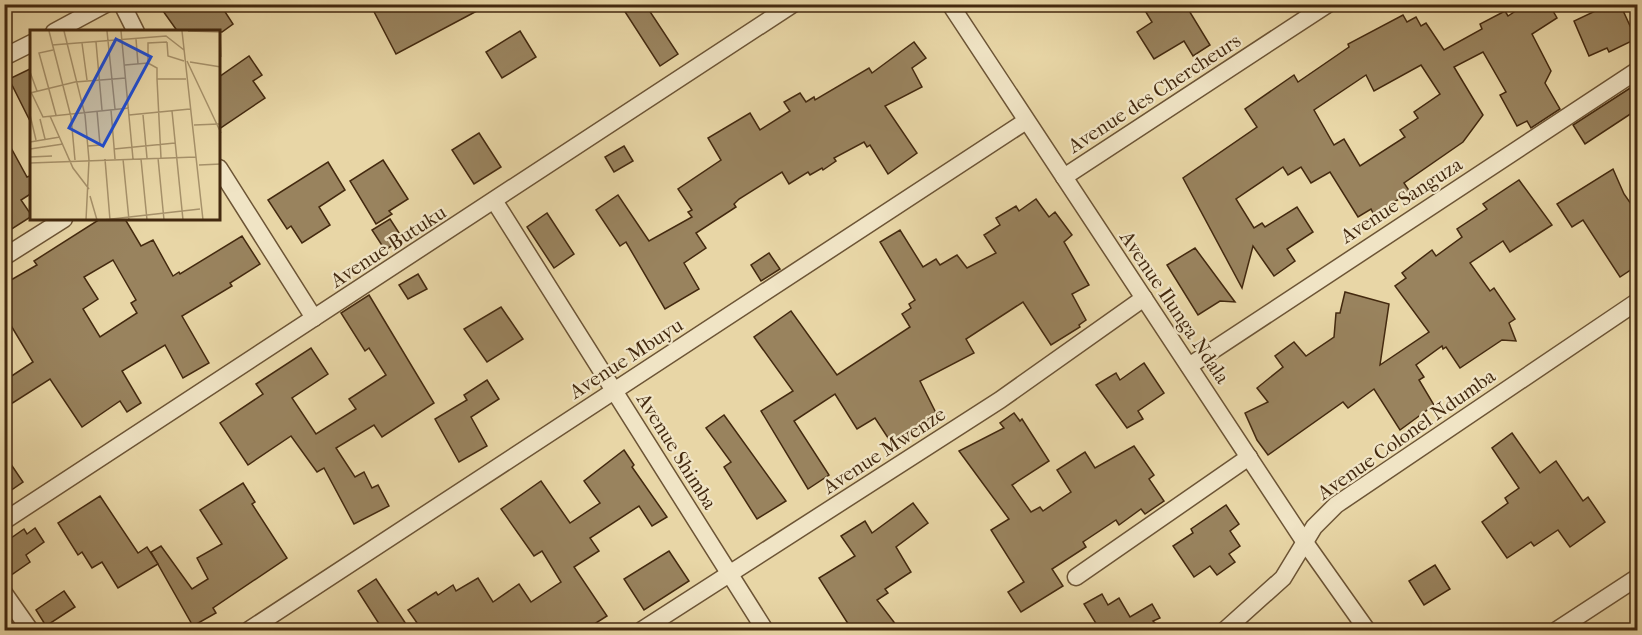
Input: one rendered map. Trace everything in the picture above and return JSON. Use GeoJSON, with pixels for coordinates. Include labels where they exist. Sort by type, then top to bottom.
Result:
{"type":"FeatureCollection","features":[{"type":"Feature","properties":{"kind":"street"},"geometry":{"type":"LineString","coordinates":[[58,30],[106,4]]}},
{"type":"Feature","properties":{"kind":"street"},"geometry":{"type":"LineString","coordinates":[[122,4],[135,30]]}},
{"type":"Feature","properties":{"kind":"street","name":"Avenue Butuku"},"geometry":{"type":"LineString","coordinates":[[4,521],[495,202],[793,4]]}},
{"type":"Feature","properties":{"kind":"street","name":"Avenue Ilunga Ndala"},"geometry":{"type":"LineString","coordinates":[[950,4],[1304,541],[1367,630]]}},
{"type":"Feature","properties":{"kind":"street","name":"Avenue des Chercheurs"},"geometry":{"type":"LineString","coordinates":[[1064,177],[1328,4]]}},
{"type":"Feature","properties":{"kind":"street"},"geometry":{"type":"LineString","coordinates":[[4,57],[30,44]]}},
{"type":"Feature","properties":{"kind":"street","name":"Avenue Sanguza"},"geometry":{"type":"LineString","coordinates":[[1189,366],[1638,70]]}},
{"type":"Feature","properties":{"kind":"street","name":"Avenue Mbuyu"},"geometry":{"type":"LineString","coordinates":[[249,630],[1026,121]]}},
{"type":"Feature","properties":{"kind":"street"},"geometry":{"type":"LineString","coordinates":[[220,170],[314,318]]}},
{"type":"Feature","properties":{"kind":"street","name":"Avenue Shimba"},"geometry":{"type":"LineString","coordinates":[[495,202],[765,630]]}},
{"type":"Feature","properties":{"kind":"street"},"geometry":{"type":"LineString","coordinates":[[4,257],[62,220]]}},
{"type":"Feature","properties":{"kind":"street","name":"Avenue Mwenze"},"geometry":{"type":"LineString","coordinates":[[642,630],[1000,400],[1144,298]]}},
{"type":"Feature","properties":{"kind":"street","name":"Avenue Colonel Ndumba"},"geometry":{"type":"LineString","coordinates":[[1225,630],[1283,578],[1304,541],[1336,505],[1638,301]]}},
{"type":"Feature","properties":{"kind":"street"},"geometry":{"type":"LineString","coordinates":[[1076,577],[1249,457]]}},
{"type":"Feature","properties":{"kind":"street"},"geometry":{"type":"LineString","coordinates":[[1557,630],[1638,577]]}},
{"type":"Feature","properties":{"kind":"street"},"geometry":{"type":"LineString","coordinates":[[4,593],[30,630]]}},
{"type":"Feature","properties":{"kind":"building"},"geometry":{"type":"Polygon","coordinates":[[[158,4],[220,4],[233,24],[222,32],[220,30],[177,30],[158,4]]]}},
{"type":"Feature","properties":{"kind":"building"},"geometry":{"type":"Polygon","coordinates":[[[370,4],[490,4],[396,54],[370,4]]]}},
{"type":"Feature","properties":{"kind":"building"},"geometry":{"type":"Polygon","coordinates":[[[620,4],[645,4],[678,54],[660,66],[620,4]]]}},
{"type":"Feature","properties":{"kind":"building"},"geometry":{"type":"Polygon","coordinates":[[[1141,4],[1185,4],[1210,45],[1193,56],[1184,41],[1154,59],[1137,32],[1152,22],[1141,4]]]}},
{"type":"Feature","properties":{"kind":"building"},"geometry":{"type":"Polygon","coordinates":[[[1526,4],[1549,4],[1557,18],[1532,34],[1551,71],[1545,83],[1560,109],[1531,128],[1527,121],[1517,126],[1500,95],[1506,92],[1483,52],[1454,67],[1483,115],[1463,142],[1404,183],[1410,192],[1374,215],[1371,209],[1358,217],[1330,172],[1311,183],[1301,167],[1288,175],[1283,167],[1236,199],[1254,228],[1262,223],[1265,227],[1297,207],[1313,232],[1287,249],[1295,261],[1274,276],[1253,246],[1242,288],[1183,178],[1257,127],[1245,109],[1294,75],[1298,82],[1349,47],[1348,44],[1403,15],[1407,22],[1416,17],[1421,26],[1426,23],[1444,50],[1482,29],[1480,24],[1505,11],[1508,16],[1526,4]],[[1421,65],[1374,91],[1366,75],[1314,110],[1334,145],[1344,139],[1360,166],[1405,137],[1400,130],[1418,118],[1414,112],[1440,94],[1421,65]]]}},
{"type":"Feature","properties":{"kind":"building"},"geometry":{"type":"Polygon","coordinates":[[[1610,4],[1620,4],[1636,39],[1609,52],[1607,48],[1589,56],[1574,21],[1610,4]]]}},
{"type":"Feature","properties":{"kind":"building"},"geometry":{"type":"Polygon","coordinates":[[[520,31],[536,57],[502,78],[486,52],[520,31]]]}},
{"type":"Feature","properties":{"kind":"building"},"geometry":{"type":"Polygon","coordinates":[[[914,42],[926,58],[912,68],[922,87],[885,106],[917,153],[888,174],[870,145],[867,147],[864,142],[834,158],[836,161],[823,170],[822,168],[810,175],[808,172],[789,184],[782,172],[739,199],[734,204],[736,207],[696,233],[706,248],[684,263],[699,289],[665,309],[626,242],[620,246],[596,210],[618,195],[649,241],[692,217],[688,212],[692,210],[678,189],[721,160],[708,138],[750,113],[760,130],[790,111],[784,102],[800,93],[806,102],[814,97],[815,100],[869,68],[872,73],[914,42]]]}},
{"type":"Feature","properties":{"kind":"building"},"geometry":{"type":"Polygon","coordinates":[[[249,56],[262,75],[253,81],[265,98],[220,128],[220,76],[249,56]]]}},
{"type":"Feature","properties":{"kind":"building"},"geometry":{"type":"Polygon","coordinates":[[[30,69],[30,121],[9,79],[30,69]]]}},
{"type":"Feature","properties":{"kind":"building"},"geometry":{"type":"Polygon","coordinates":[[[1638,83],[1638,109],[1585,144],[1573,125],[1638,83]]]}},
{"type":"Feature","properties":{"kind":"building"},"geometry":{"type":"Polygon","coordinates":[[[479,133],[501,167],[474,184],[452,150],[479,133]]]}},
{"type":"Feature","properties":{"kind":"building"},"geometry":{"type":"Polygon","coordinates":[[[4,135],[27,177],[30,176],[30,194],[21,200],[30,213],[30,217],[4,234],[4,135]]]}},
{"type":"Feature","properties":{"kind":"building"},"geometry":{"type":"Polygon","coordinates":[[[624,146],[633,161],[614,172],[605,157],[624,146]]]}},
{"type":"Feature","properties":{"kind":"building"},"geometry":{"type":"Polygon","coordinates":[[[383,160],[408,199],[389,211],[392,214],[376,224],[350,181],[383,160]]]}},
{"type":"Feature","properties":{"kind":"building"},"geometry":{"type":"Polygon","coordinates":[[[328,162],[345,190],[319,207],[330,225],[302,243],[291,226],[287,229],[268,200],[328,162]]]}},
{"type":"Feature","properties":{"kind":"building"},"geometry":{"type":"Polygon","coordinates":[[[1613,169],[1624,194],[1638,214],[1638,265],[1620,277],[1583,220],[1572,227],[1557,204],[1613,169]]]}},
{"type":"Feature","properties":{"kind":"building"},"geometry":{"type":"Polygon","coordinates":[[[1519,180],[1552,225],[1510,252],[1503,241],[1470,263],[1490,291],[1494,288],[1515,319],[1509,323],[1516,341],[1502,340],[1460,368],[1446,347],[1443,349],[1442,346],[1416,365],[1424,377],[1419,380],[1434,405],[1400,430],[1374,389],[1348,408],[1343,402],[1268,455],[1257,440],[1245,413],[1268,402],[1257,388],[1283,367],[1275,356],[1294,342],[1306,356],[1334,337],[1336,313],[1340,313],[1345,292],[1389,304],[1380,365],[1429,332],[1395,286],[1406,278],[1402,273],[1432,250],[1436,256],[1462,237],[1457,229],[1487,209],[1483,204],[1519,180]]]}},
{"type":"Feature","properties":{"kind":"building"},"geometry":{"type":"Polygon","coordinates":[[[1036,199],[1049,217],[1055,212],[1072,235],[1064,242],[1089,285],[1072,294],[1086,320],[1079,325],[1080,327],[1051,345],[1023,302],[966,339],[974,353],[920,381],[937,415],[892,444],[875,418],[857,429],[835,394],[794,421],[829,475],[808,489],[761,411],[793,391],[754,337],[791,311],[837,375],[910,327],[902,314],[911,308],[909,304],[915,300],[880,242],[900,230],[923,267],[936,259],[940,265],[957,255],[967,268],[996,253],[984,235],[1000,225],[996,218],[1016,206],[1019,211],[1036,199]]]}},
{"type":"Feature","properties":{"kind":"building"},"geometry":{"type":"Polygon","coordinates":[[[547,213],[574,254],[554,268],[527,227],[547,213]]]}},
{"type":"Feature","properties":{"kind":"building"},"geometry":{"type":"Polygon","coordinates":[[[390,219],[403,239],[385,250],[372,230],[390,219]]]}},
{"type":"Feature","properties":{"kind":"building"},"geometry":{"type":"Polygon","coordinates":[[[98,220],[126,220],[141,246],[153,240],[173,276],[242,236],[260,264],[230,283],[232,286],[182,316],[209,363],[183,378],[165,345],[122,371],[141,403],[127,412],[120,401],[82,427],[50,379],[11,404],[4,395],[4,381],[33,362],[4,314],[4,284],[37,265],[34,261],[98,220]],[[113,260],[84,277],[98,299],[83,309],[100,337],[137,313],[131,303],[136,300],[113,260]]]}},
{"type":"Feature","properties":{"kind":"building"},"geometry":{"type":"Polygon","coordinates":[[[1195,248],[1235,302],[1220,301],[1198,315],[1167,265],[1195,248]]]}},
{"type":"Feature","properties":{"kind":"building"},"geometry":{"type":"Polygon","coordinates":[[[769,253],[780,269],[761,281],[751,265],[769,253]]]}},
{"type":"Feature","properties":{"kind":"building"},"geometry":{"type":"Polygon","coordinates":[[[418,274],[427,289],[408,299],[399,285],[418,274]]]}},
{"type":"Feature","properties":{"kind":"building"},"geometry":{"type":"Polygon","coordinates":[[[369,295],[434,403],[382,437],[374,425],[336,448],[355,477],[364,472],[372,488],[378,485],[389,506],[354,524],[324,468],[317,472],[291,436],[248,465],[220,423],[263,394],[256,384],[311,348],[328,374],[292,398],[316,434],[356,409],[349,399],[386,375],[369,348],[365,351],[341,313],[369,295]]]}},
{"type":"Feature","properties":{"kind":"building"},"geometry":{"type":"Polygon","coordinates":[[[501,307],[523,339],[487,362],[464,329],[501,307]]]}},
{"type":"Feature","properties":{"kind":"building"},"geometry":{"type":"Polygon","coordinates":[[[1144,363],[1164,393],[1138,411],[1143,419],[1127,428],[1096,385],[1116,373],[1120,380],[1144,363]]]}},
{"type":"Feature","properties":{"kind":"building"},"geometry":{"type":"Polygon","coordinates":[[[487,380],[499,399],[471,417],[487,446],[459,462],[435,419],[467,400],[464,395],[487,380]]]}},
{"type":"Feature","properties":{"kind":"building"},"geometry":{"type":"Polygon","coordinates":[[[1014,413],[1020,421],[1022,419],[1049,461],[1012,485],[1031,512],[1040,507],[1043,511],[1071,492],[1057,470],[1085,452],[1095,468],[1134,446],[1154,475],[1149,479],[1164,501],[1145,514],[1141,509],[1119,525],[1116,520],[1083,542],[1086,547],[1052,569],[1063,586],[1021,612],[1008,592],[1024,582],[991,530],[1009,519],[959,451],[1004,428],[1000,423],[1014,413]]]}},
{"type":"Feature","properties":{"kind":"building"},"geometry":{"type":"Polygon","coordinates":[[[724,415],[786,501],[757,519],[724,467],[731,462],[706,428],[724,415]]]}},
{"type":"Feature","properties":{"kind":"building"},"geometry":{"type":"Polygon","coordinates":[[[1512,433],[1540,473],[1556,461],[1583,501],[1588,497],[1605,522],[1570,547],[1558,530],[1534,546],[1531,542],[1507,558],[1482,522],[1508,503],[1505,498],[1519,488],[1492,448],[1512,433]]]}},
{"type":"Feature","properties":{"kind":"building"},"geometry":{"type":"Polygon","coordinates":[[[624,450],[634,465],[632,467],[667,517],[652,526],[639,506],[590,538],[599,551],[574,567],[607,616],[585,630],[422,630],[408,610],[436,592],[438,595],[453,585],[456,591],[478,578],[493,602],[519,584],[531,602],[561,582],[542,551],[534,556],[501,509],[541,481],[570,523],[600,503],[584,481],[624,450]]]}},
{"type":"Feature","properties":{"kind":"building"},"geometry":{"type":"Polygon","coordinates":[[[4,454],[23,482],[4,495],[4,454]]]}},
{"type":"Feature","properties":{"kind":"building"},"geometry":{"type":"Polygon","coordinates":[[[243,483],[255,502],[252,504],[287,558],[213,608],[216,613],[193,626],[151,552],[161,546],[192,589],[208,579],[197,558],[222,544],[200,510],[243,483]]]}},
{"type":"Feature","properties":{"kind":"building"},"geometry":{"type":"Polygon","coordinates":[[[100,496],[138,553],[147,547],[158,564],[118,588],[102,562],[92,568],[82,552],[78,555],[58,523],[100,496]]]}},
{"type":"Feature","properties":{"kind":"building"},"geometry":{"type":"Polygon","coordinates":[[[913,503],[928,523],[896,547],[911,572],[885,589],[888,593],[877,600],[900,630],[852,630],[819,578],[855,556],[841,536],[865,521],[872,533],[913,503]]]}},
{"type":"Feature","properties":{"kind":"building"},"geometry":{"type":"Polygon","coordinates":[[[1226,505],[1239,524],[1230,531],[1240,546],[1229,554],[1235,562],[1217,575],[1210,566],[1194,577],[1173,546],[1193,533],[1191,529],[1226,505]]]}},
{"type":"Feature","properties":{"kind":"building"},"geometry":{"type":"Polygon","coordinates":[[[35,528],[44,542],[26,555],[30,562],[4,580],[4,543],[24,529],[27,534],[35,528]]]}},
{"type":"Feature","properties":{"kind":"building"},"geometry":{"type":"Polygon","coordinates":[[[669,551],[689,581],[644,610],[624,579],[669,551]]]}},
{"type":"Feature","properties":{"kind":"building"},"geometry":{"type":"Polygon","coordinates":[[[1435,565],[1450,589],[1424,605],[1409,581],[1435,565]]]}},
{"type":"Feature","properties":{"kind":"building"},"geometry":{"type":"Polygon","coordinates":[[[376,579],[410,630],[383,630],[358,591],[376,579]]]}},
{"type":"Feature","properties":{"kind":"building"},"geometry":{"type":"Polygon","coordinates":[[[64,591],[75,607],[46,626],[36,610],[64,591]]]}},
{"type":"Feature","properties":{"kind":"building"},"geometry":{"type":"Polygon","coordinates":[[[1102,594],[1108,605],[1119,598],[1130,617],[1152,604],[1160,618],[1153,621],[1162,630],[1100,630],[1084,604],[1102,594]]]}}]}
